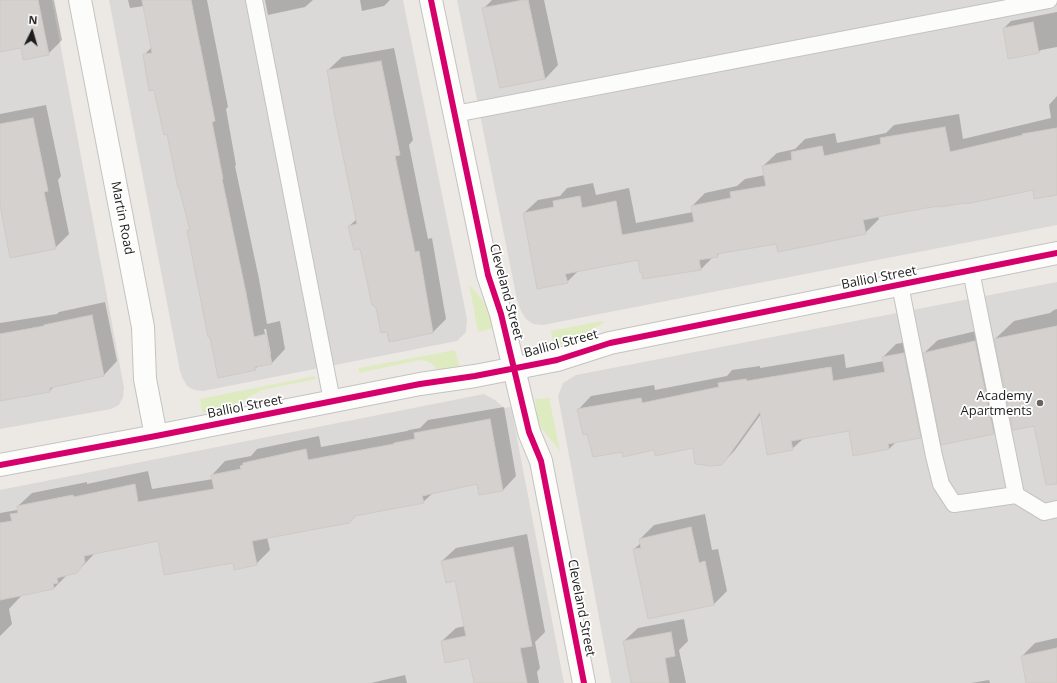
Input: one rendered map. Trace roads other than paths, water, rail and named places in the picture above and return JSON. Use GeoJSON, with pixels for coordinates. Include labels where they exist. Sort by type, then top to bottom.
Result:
{"type":"FeatureCollection","features":[{"type":"Feature","properties":{"kind":"street","name":"Martin Road"},"geometry":{"type":"LineString","coordinates":[[80,0],[143,327],[145,379],[156,436]]}},
{"type":"Feature","properties":{"kind":"street","name":"Cleveland Street"},"geometry":{"type":"LineString","coordinates":[[431,0],[488,276],[501,314],[529,432],[541,461],[584,683]]}},
{"type":"Feature","properties":{"kind":"street","name":"Balliol Street"},"geometry":{"type":"LineString","coordinates":[[0,465],[420,384],[475,376],[557,360],[610,343],[1057,253]]}},
{"type":"Feature","properties":{"kind":"lane"},"geometry":{"type":"LineString","coordinates":[[254,0],[332,401]]}},
{"type":"Feature","properties":{"kind":"lane"},"geometry":{"type":"LineString","coordinates":[[455,114],[1049,0]]}},
{"type":"Feature","properties":{"kind":"lane"},"geometry":{"type":"LineString","coordinates":[[971,270],[1016,495]]}},
{"type":"Feature","properties":{"kind":"lane"},"geometry":{"type":"LineString","coordinates":[[900,285],[934,456],[941,484],[954,504],[1016,495],[1044,512],[1057,509]]}},
{"type":"Feature","properties":{"kind":"place","name":"Academy Apartments"},"geometry":{"type":"Point","coordinates":[1040,403]}}]}
